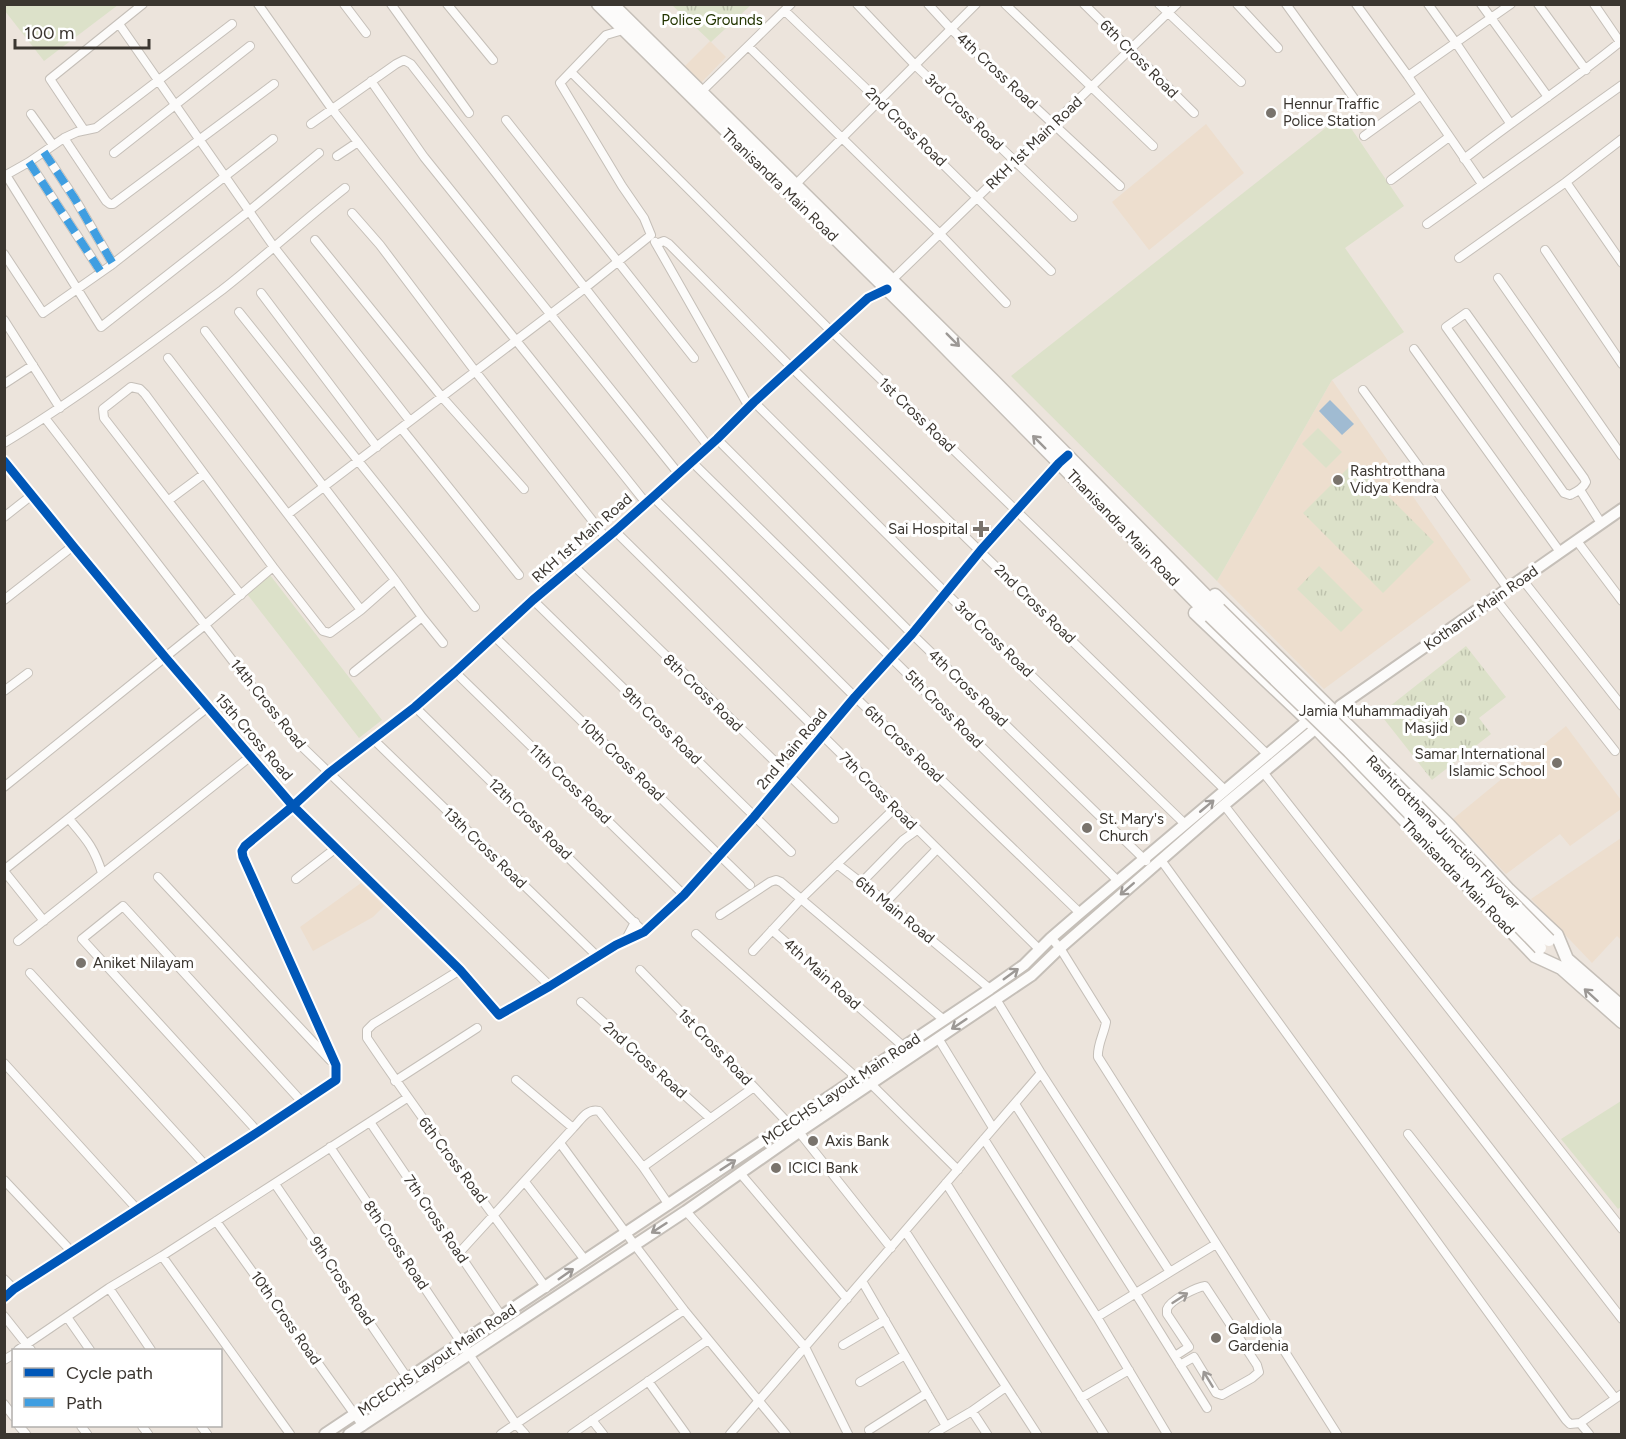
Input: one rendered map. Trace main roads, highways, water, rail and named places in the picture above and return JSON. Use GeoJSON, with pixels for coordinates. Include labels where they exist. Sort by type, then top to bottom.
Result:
{"type":"FeatureCollection","features":[{"type":"Feature","properties":{"kind":"main road","name":"Thanisandra Main Road"},"geometry":{"type":"LineString","coordinates":[[598,4],[623,30],[795,185],[890,286]]}},
{"type":"Feature","properties":{"kind":"main road","name":"Thanisandra Main Road"},"geometry":{"type":"LineString","coordinates":[[612,4],[697,96],[1064,459],[1190,588]]}},
{"type":"Feature","properties":{"kind":"main road","name":"Kothanur Main Road"},"geometry":{"type":"LineString","coordinates":[[1334,708],[1622,509]]}},
{"type":"Feature","properties":{"kind":"main road","name":"Thanisandra Main Road"},"geometry":{"type":"LineString","coordinates":[[1190,588],[1204,584],[1334,708],[1449,825],[1509,890],[1557,935],[1564,963],[1622,1022]]}},
{"type":"Feature","properties":{"kind":"main road","name":"Thanisandra Main Road"},"geometry":{"type":"LineString","coordinates":[[1190,588],[1185,603],[1310,728],[1329,742],[1534,956],[1564,963],[1622,1007]]}},
{"type":"Feature","properties":{"kind":"main road","name":"Rashtrotthana Junction Flyover"},"geometry":{"type":"LineString","coordinates":[[1190,588],[1349,751],[1564,963]]}},
{"type":"Feature","properties":{"kind":"main road","name":"MCECHS Layout Main Road"},"geometry":{"type":"LineString","coordinates":[[325,1434],[944,1020],[1032,975],[1334,708]]}},
{"type":"Feature","properties":{"kind":"main road","name":"MCECHS Layout Main Road"},"geometry":{"type":"LineString","coordinates":[[349,1434],[686,1211],[938,1038],[993,994],[1051,938],[1267,754],[1310,728]]}},
{"type":"Feature","properties":{"kind":"main road"},"geometry":{"type":"LineString","coordinates":[[1489,910],[1509,890]]}},
{"type":"Feature","properties":{"kind":"water"},"geometry":{"type":"Polygon","coordinates":[[[1330,400],[1354,424],[1342,435],[1319,411],[1330,400]]]}},
{"type":"Feature","properties":{"kind":"place","name":"Hennur Traffic Police Station"},"geometry":{"type":"Point","coordinates":[1271,113]}},
{"type":"Feature","properties":{"kind":"place","name":"Rashtrotthana Vidya Kendra"},"geometry":{"type":"Point","coordinates":[1338,480]}},
{"type":"Feature","properties":{"kind":"place","name":"Sai Hospital"},"geometry":{"type":"Point","coordinates":[981,529]}},
{"type":"Feature","properties":{"kind":"place","name":"Jamia Muhammadiyah Masjid"},"geometry":{"type":"Point","coordinates":[1460,720]}},
{"type":"Feature","properties":{"kind":"place","name":"Samar International Islamic School"},"geometry":{"type":"Point","coordinates":[1557,763]}},
{"type":"Feature","properties":{"kind":"place","name":"St. Mary's Church"},"geometry":{"type":"Point","coordinates":[1087,828]}},
{"type":"Feature","properties":{"kind":"place","name":"Aniket Nilayam"},"geometry":{"type":"Point","coordinates":[81,963]}},
{"type":"Feature","properties":{"kind":"place","name":"Axis Bank"},"geometry":{"type":"Point","coordinates":[813,1141]}},
{"type":"Feature","properties":{"kind":"place","name":"ICICI Bank"},"geometry":{"type":"Point","coordinates":[776,1168]}},
{"type":"Feature","properties":{"kind":"place","name":"Galdiola Gardenia"},"geometry":{"type":"Point","coordinates":[1216,1338]}},
{"type":"Feature","properties":{"kind":"park label","name":"Police Grounds"},"geometry":{"type":"Point","coordinates":[712,20]}}]}
